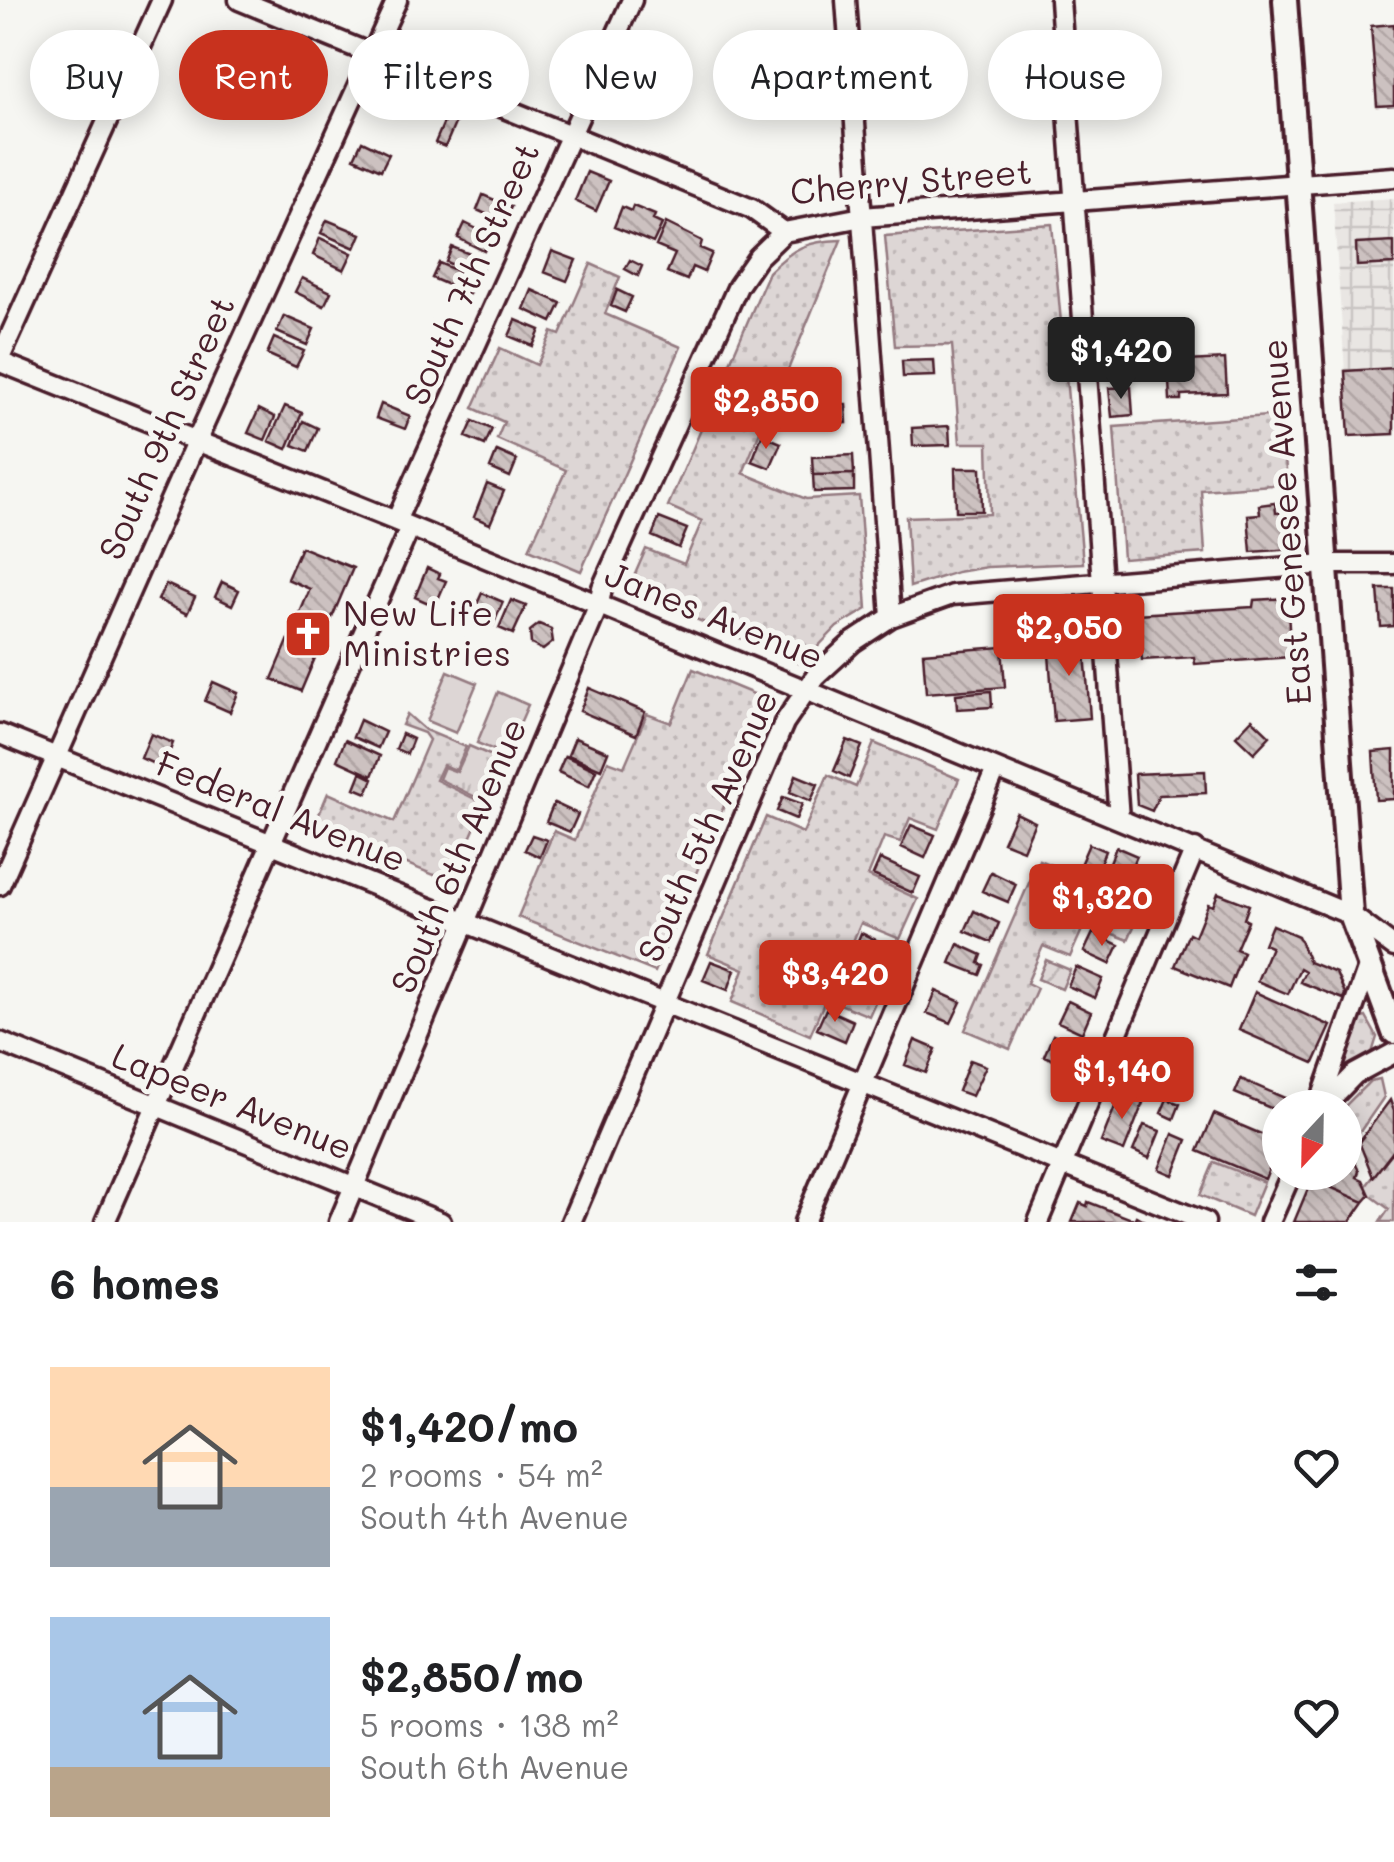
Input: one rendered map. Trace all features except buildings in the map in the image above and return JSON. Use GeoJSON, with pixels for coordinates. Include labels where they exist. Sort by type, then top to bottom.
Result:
{"type":"FeatureCollection","features":[{"type":"Feature","properties":{"kind":"main road","name":"East Genesee Avenue"},"geometry":{"type":"LineString","coordinates":[[1285,0],[1351,915],[1394,1032]]}},
{"type":"Feature","properties":{"kind":"street"},"geometry":{"type":"LineString","coordinates":[[0,360],[162,0]]}},
{"type":"Feature","properties":{"kind":"street","name":"Cherry Street"},"geometry":{"type":"LineString","coordinates":[[239,0],[348,45]]}},
{"type":"Feature","properties":{"kind":"street","name":"South 9th Street"},"geometry":{"type":"LineString","coordinates":[[383,30],[397,0]]}},
{"type":"Feature","properties":{"kind":"street","name":"South 7th Street"},"geometry":{"type":"LineString","coordinates":[[105,1222],[272,844],[403,524],[632,0]]}},
{"type":"Feature","properties":{"kind":"street"},"geometry":{"type":"LineString","coordinates":[[846,0],[892,616]]}},
{"type":"Feature","properties":{"kind":"street"},"geometry":{"type":"LineString","coordinates":[[1060,0],[1119,818]]}},
{"type":"Feature","properties":{"kind":"street","name":"South 9th Street"},"geometry":{"type":"LineString","coordinates":[[0,885],[348,108]]}},
{"type":"Feature","properties":{"kind":"street","name":"Cherry Street"},"geometry":{"type":"LineString","coordinates":[[529,119],[752,209],[784,232],[862,216],[1394,177]]}},
{"type":"Feature","properties":{"kind":"street","name":"South 6th Avenue"},"geometry":{"type":"LineString","coordinates":[[339,1222],[468,922],[599,604],[602,588],[738,286],[758,257],[784,232]]}},
{"type":"Feature","properties":{"kind":"street","name":"Janes Avenue"},"geometry":{"type":"LineString","coordinates":[[0,360],[1351,915],[1394,947]]}},
{"type":"Feature","properties":{"kind":"street","name":"South 5th Avenue"},"geometry":{"type":"LineString","coordinates":[[572,1222],[784,723],[830,662],[892,616],[952,595],[1325,564],[1394,564]]}},
{"type":"Feature","properties":{"kind":"street","name":"Federal Avenue"},"geometry":{"type":"LineString","coordinates":[[0,734],[1205,1222]]}},
{"type":"Feature","properties":{"kind":"street"},"geometry":{"type":"LineString","coordinates":[[804,1222],[996,768]]}},
{"type":"Feature","properties":{"kind":"street"},"geometry":{"type":"LineString","coordinates":[[1038,1222],[1195,850]]}},
{"type":"Feature","properties":{"kind":"street"},"geometry":{"type":"LineString","coordinates":[[1327,1090],[1369,964]]}},
{"type":"Feature","properties":{"kind":"street","name":"Lapeer Avenue"},"geometry":{"type":"LineString","coordinates":[[0,1042],[441,1222]]}},
{"type":"Feature","properties":{"kind":"street"},"geometry":{"type":"LineString","coordinates":[[1339,1090],[1355,1074],[1394,1053]]}},
{"type":"Feature","properties":{"kind":"street"},"geometry":{"type":"LineString","coordinates":[[1270,1222],[1284,1190]]}},
{"type":"Feature","properties":{"kind":"shaded area"},"geometry":{"type":"Polygon","coordinates":[[[1394,198],[1394,368],[1345,371],[1333,202],[1394,198]]]}},
{"type":"Feature","properties":{"kind":"green space"},"geometry":{"type":"Polygon","coordinates":[[[1052,224],[1083,563],[987,567],[910,587],[906,517],[990,514],[988,443],[960,443],[952,345],[895,346],[885,236],[1052,224]]]}},
{"type":"Feature","properties":{"kind":"green space"},"geometry":{"type":"Polygon","coordinates":[[[841,240],[785,377],[777,375],[766,401],[771,404],[743,473],[806,499],[859,496],[867,609],[837,627],[801,664],[628,590],[646,549],[684,564],[702,521],[668,506],[769,272],[801,247],[841,240]]]}},
{"type":"Feature","properties":{"kind":"green space"},"geometry":{"type":"Polygon","coordinates":[[[591,264],[620,277],[605,314],[681,347],[581,571],[529,549],[566,470],[497,439],[504,422],[473,408],[500,348],[537,365],[552,332],[560,335],[591,264]]]}},
{"type":"Feature","properties":{"kind":"green space"},"geometry":{"type":"Polygon","coordinates":[[[1282,415],[1287,484],[1201,490],[1205,553],[1123,559],[1114,427],[1282,415]]]}},
{"type":"Feature","properties":{"kind":"green space"},"geometry":{"type":"Polygon","coordinates":[[[693,669],[768,700],[655,972],[518,917],[554,831],[575,840],[608,761],[624,767],[647,714],[671,723],[693,669]]]}},
{"type":"Feature","properties":{"kind":"green space"},"geometry":{"type":"Polygon","coordinates":[[[448,671],[477,683],[456,733],[427,721],[448,671]]]}},
{"type":"Feature","properties":{"kind":"green space"},"geometry":{"type":"Polygon","coordinates":[[[498,692],[528,705],[506,755],[477,743],[498,692]]]}},
{"type":"Feature","properties":{"kind":"green space"},"geometry":{"type":"Polygon","coordinates":[[[407,714],[425,730],[466,747],[456,770],[443,765],[436,780],[485,804],[451,882],[314,826],[328,793],[394,822],[429,740],[424,733],[402,725],[407,714]]]}},
{"type":"Feature","properties":{"kind":"green space"},"geometry":{"type":"Polygon","coordinates":[[[874,743],[959,779],[938,829],[910,818],[900,842],[884,837],[868,876],[918,899],[900,939],[861,923],[847,955],[888,973],[869,1016],[830,1000],[824,1003],[810,1035],[732,1002],[744,969],[708,954],[766,817],[803,833],[828,775],[856,787],[874,743]]]}},
{"type":"Feature","properties":{"kind":"green space"},"geometry":{"type":"Polygon","coordinates":[[[469,746],[506,762],[488,803],[439,779],[444,767],[457,772],[469,746]]]}},
{"type":"Feature","properties":{"kind":"green space"},"geometry":{"type":"Polygon","coordinates":[[[1039,860],[1144,904],[1128,940],[1085,923],[1070,957],[1043,946],[1027,983],[1037,988],[1010,1049],[965,1030],[1039,860]]]}},
{"type":"Feature","properties":{"kind":"green space"},"geometry":{"type":"Polygon","coordinates":[[[1046,960],[1070,970],[1062,989],[1038,979],[1046,960]]]}},
{"type":"Feature","properties":{"kind":"green space"},"geometry":{"type":"Polygon","coordinates":[[[1366,1017],[1377,1037],[1372,1053],[1336,1075],[1358,1019],[1366,1017]]]}},
{"type":"Feature","properties":{"kind":"green space"},"geometry":{"type":"Polygon","coordinates":[[[1380,1079],[1384,1097],[1362,1129],[1361,1090],[1370,1081],[1380,1079]]]}},
{"type":"Feature","properties":{"kind":"green space"},"geometry":{"type":"Polygon","coordinates":[[[1394,1150],[1394,1222],[1380,1222],[1389,1209],[1370,1195],[1366,1186],[1394,1150]]]}},
{"type":"Feature","properties":{"kind":"green space"},"geometry":{"type":"Polygon","coordinates":[[[1214,1162],[1262,1181],[1250,1216],[1200,1195],[1214,1162]]]}},
{"type":"Feature","properties":{"kind":"place","name":"New Life Ministries"},"geometry":{"type":"Point","coordinates":[308,634]}}]}
